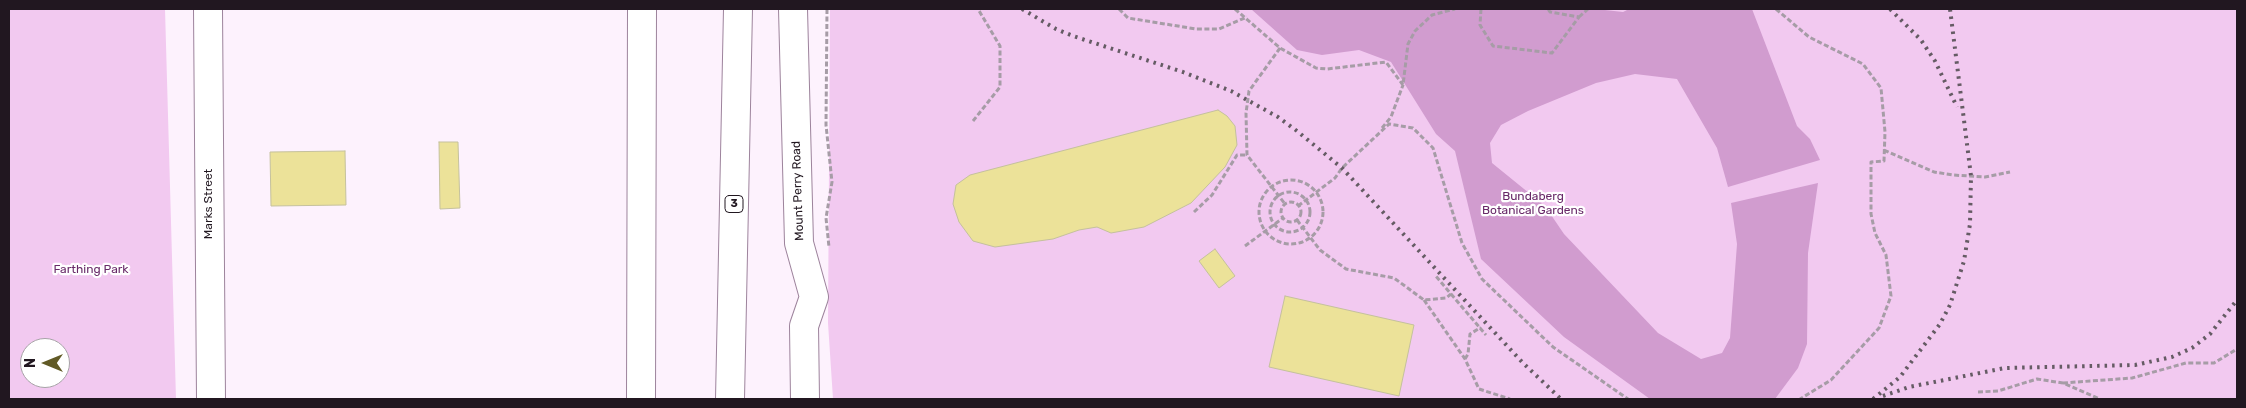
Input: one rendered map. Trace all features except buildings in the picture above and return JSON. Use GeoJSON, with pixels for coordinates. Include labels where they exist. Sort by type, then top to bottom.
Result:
{"type":"FeatureCollection","features":[{"type":"Feature","properties":{"kind":"street","name":"Marks Street"},"geometry":{"type":"LineString","coordinates":[[208,9],[211,399]]}},
{"type":"Feature","properties":{"kind":"street"},"geometry":{"type":"LineString","coordinates":[[641,399],[642,9]]}},
{"type":"Feature","properties":{"kind":"street","name":"3"},"geometry":{"type":"LineString","coordinates":[[730,399],[738,9]]}},
{"type":"Feature","properties":{"kind":"street","name":"Mount Perry Road"},"geometry":{"type":"LineString","coordinates":[[793,9],[799,243],[814,297],[804,326],[805,399]]}},
{"type":"Feature","properties":{"kind":"path"},"geometry":{"type":"LineString","coordinates":[[827,9],[826,125],[832,182],[826,218],[830,252]]}},
{"type":"Feature","properties":{"kind":"path"},"geometry":{"type":"LineString","coordinates":[[973,122],[1000,87],[1000,46],[978,9]]}},
{"type":"Feature","properties":{"kind":"path"},"geometry":{"type":"LineString","coordinates":[[1119,9],[1128,18],[1196,29],[1219,29],[1248,17]]}},
{"type":"Feature","properties":{"kind":"path"},"geometry":{"type":"LineString","coordinates":[[1235,9],[1248,17],[1280,48],[1316,68],[1326,69],[1386,62],[1403,85]]}},
{"type":"Feature","properties":{"kind":"path"},"geometry":{"type":"LineString","coordinates":[[1375,136],[1391,117],[1403,85],[1408,44],[1416,31],[1432,15],[1454,9]]}},
{"type":"Feature","properties":{"kind":"path"},"geometry":{"type":"LineString","coordinates":[[1481,9],[1480,25],[1493,46],[1552,53],[1579,16],[1588,9]]}},
{"type":"Feature","properties":{"kind":"path"},"geometry":{"type":"LineString","coordinates":[[1548,9],[1550,12],[1579,16]]}},
{"type":"Feature","properties":{"kind":"path"},"geometry":{"type":"LineString","coordinates":[[1776,9],[1809,37],[1863,64],[1881,88],[1885,132],[1884,161],[1871,162],[1871,214],[1875,233],[1886,255],[1891,296],[1879,328],[1831,380],[1800,399]]}},
{"type":"Feature","properties":{"kind":"path"},"geometry":{"type":"LineString","coordinates":[[1280,48],[1250,91],[1246,113],[1247,155],[1284,204]]}},
{"type":"Feature","properties":{"kind":"path"},"geometry":{"type":"LineString","coordinates":[[1298,206],[1335,178],[1342,168],[1389,124],[1413,128],[1433,148],[1462,243],[1482,279],[1553,346],[1628,399]]}},
{"type":"Feature","properties":{"kind":"path"},"geometry":{"type":"LineString","coordinates":[[1884,150],[1934,172],[1985,177],[2010,172]]}},
{"type":"Feature","properties":{"kind":"path"},"geometry":{"type":"LineString","coordinates":[[1194,212],[1212,196],[1237,155],[1247,155]]}},
{"type":"Feature","properties":{"kind":"path"},"geometry":{"type":"LineString","coordinates":[[1292,180],[1301,182],[1316,192],[1321,202],[1322,222],[1310,238],[1292,245],[1272,239],[1265,232],[1258,212],[1262,197],[1271,187],[1282,181],[1292,180]]}},
{"type":"Feature","properties":{"kind":"path"},"geometry":{"type":"LineString","coordinates":[[1292,192],[1306,200],[1311,215],[1303,228],[1292,233],[1286,232],[1274,224],[1270,213],[1278,196],[1292,192]]}},
{"type":"Feature","properties":{"kind":"path"},"geometry":{"type":"LineString","coordinates":[[1292,202],[1298,206],[1301,214],[1297,220],[1288,222],[1282,218],[1281,209],[1284,204],[1292,202]]}},
{"type":"Feature","properties":{"kind":"path"},"geometry":{"type":"LineString","coordinates":[[1245,246],[1282,218]]}},
{"type":"Feature","properties":{"kind":"path"},"geometry":{"type":"LineString","coordinates":[[1297,220],[1320,250],[1346,269],[1394,278],[1424,300],[1465,359],[1479,389],[1510,399]]}},
{"type":"Feature","properties":{"kind":"path"},"geometry":{"type":"LineString","coordinates":[[1435,275],[1486,335]]}},
{"type":"Feature","properties":{"kind":"path"},"geometry":{"type":"LineString","coordinates":[[1424,300],[1446,298],[1451,294]]}},
{"type":"Feature","properties":{"kind":"path"},"geometry":{"type":"LineString","coordinates":[[1465,359],[1468,354],[1470,334],[1480,328]]}},
{"type":"Feature","properties":{"kind":"path"},"geometry":{"type":"LineString","coordinates":[[1978,392],[1998,391],[2037,379],[2062,383],[2132,378],[2186,363],[2214,363],[2237,349]]}},
{"type":"Feature","properties":{"kind":"path"},"geometry":{"type":"LineString","coordinates":[[2062,383],[2100,399]]}},
{"type":"Feature","properties":{"kind":"green space","name":"Farthing Park"},"geometry":{"type":"Polygon","coordinates":[[[9,9],[165,9],[176,399],[9,399],[9,9]]]}},
{"type":"Feature","properties":{"kind":"green space","name":"Bundaberg Botanical Gardens"},"geometry":{"type":"Polygon","coordinates":[[[830,9],[2237,9],[2237,399],[833,399],[828,323],[830,9]]]}},
{"type":"Feature","properties":{"kind":"shaded area"},"geometry":{"type":"Polygon","coordinates":[[[1251,9],[1596,9],[1623,12],[1629,9],[1752,9],[1797,126],[1810,139],[1820,160],[1728,187],[1717,148],[1677,79],[1635,74],[1596,83],[1528,111],[1501,125],[1490,143],[1492,163],[1545,206],[1564,234],[1658,333],[1701,359],[1722,353],[1730,338],[1737,244],[1731,203],[1818,183],[1808,253],[1807,344],[1798,368],[1775,399],[1650,399],[1564,337],[1481,259],[1455,151],[1436,134],[1391,62],[1359,50],[1322,55],[1297,50],[1251,9]]]}},
{"type":"Feature","properties":{"kind":"railway"},"geometry":{"type":"LineString","coordinates":[[1022,9],[1056,29],[1073,36],[1183,72],[1231,91],[1278,117],[1342,168],[1523,363],[1561,399]]}},
{"type":"Feature","properties":{"kind":"railway"},"geometry":{"type":"LineString","coordinates":[[1890,9],[1921,40],[1935,61],[1957,107]]}},
{"type":"Feature","properties":{"kind":"railway"},"geometry":{"type":"LineString","coordinates":[[1873,399],[1900,377],[1940,324],[1950,305],[1964,261],[1970,224],[1971,176],[1950,9]]}},
{"type":"Feature","properties":{"kind":"railway"},"geometry":{"type":"LineString","coordinates":[[1883,396],[1909,387],[2005,368],[2135,365],[2172,357],[2192,348],[2210,334],[2237,300]]}}]}
